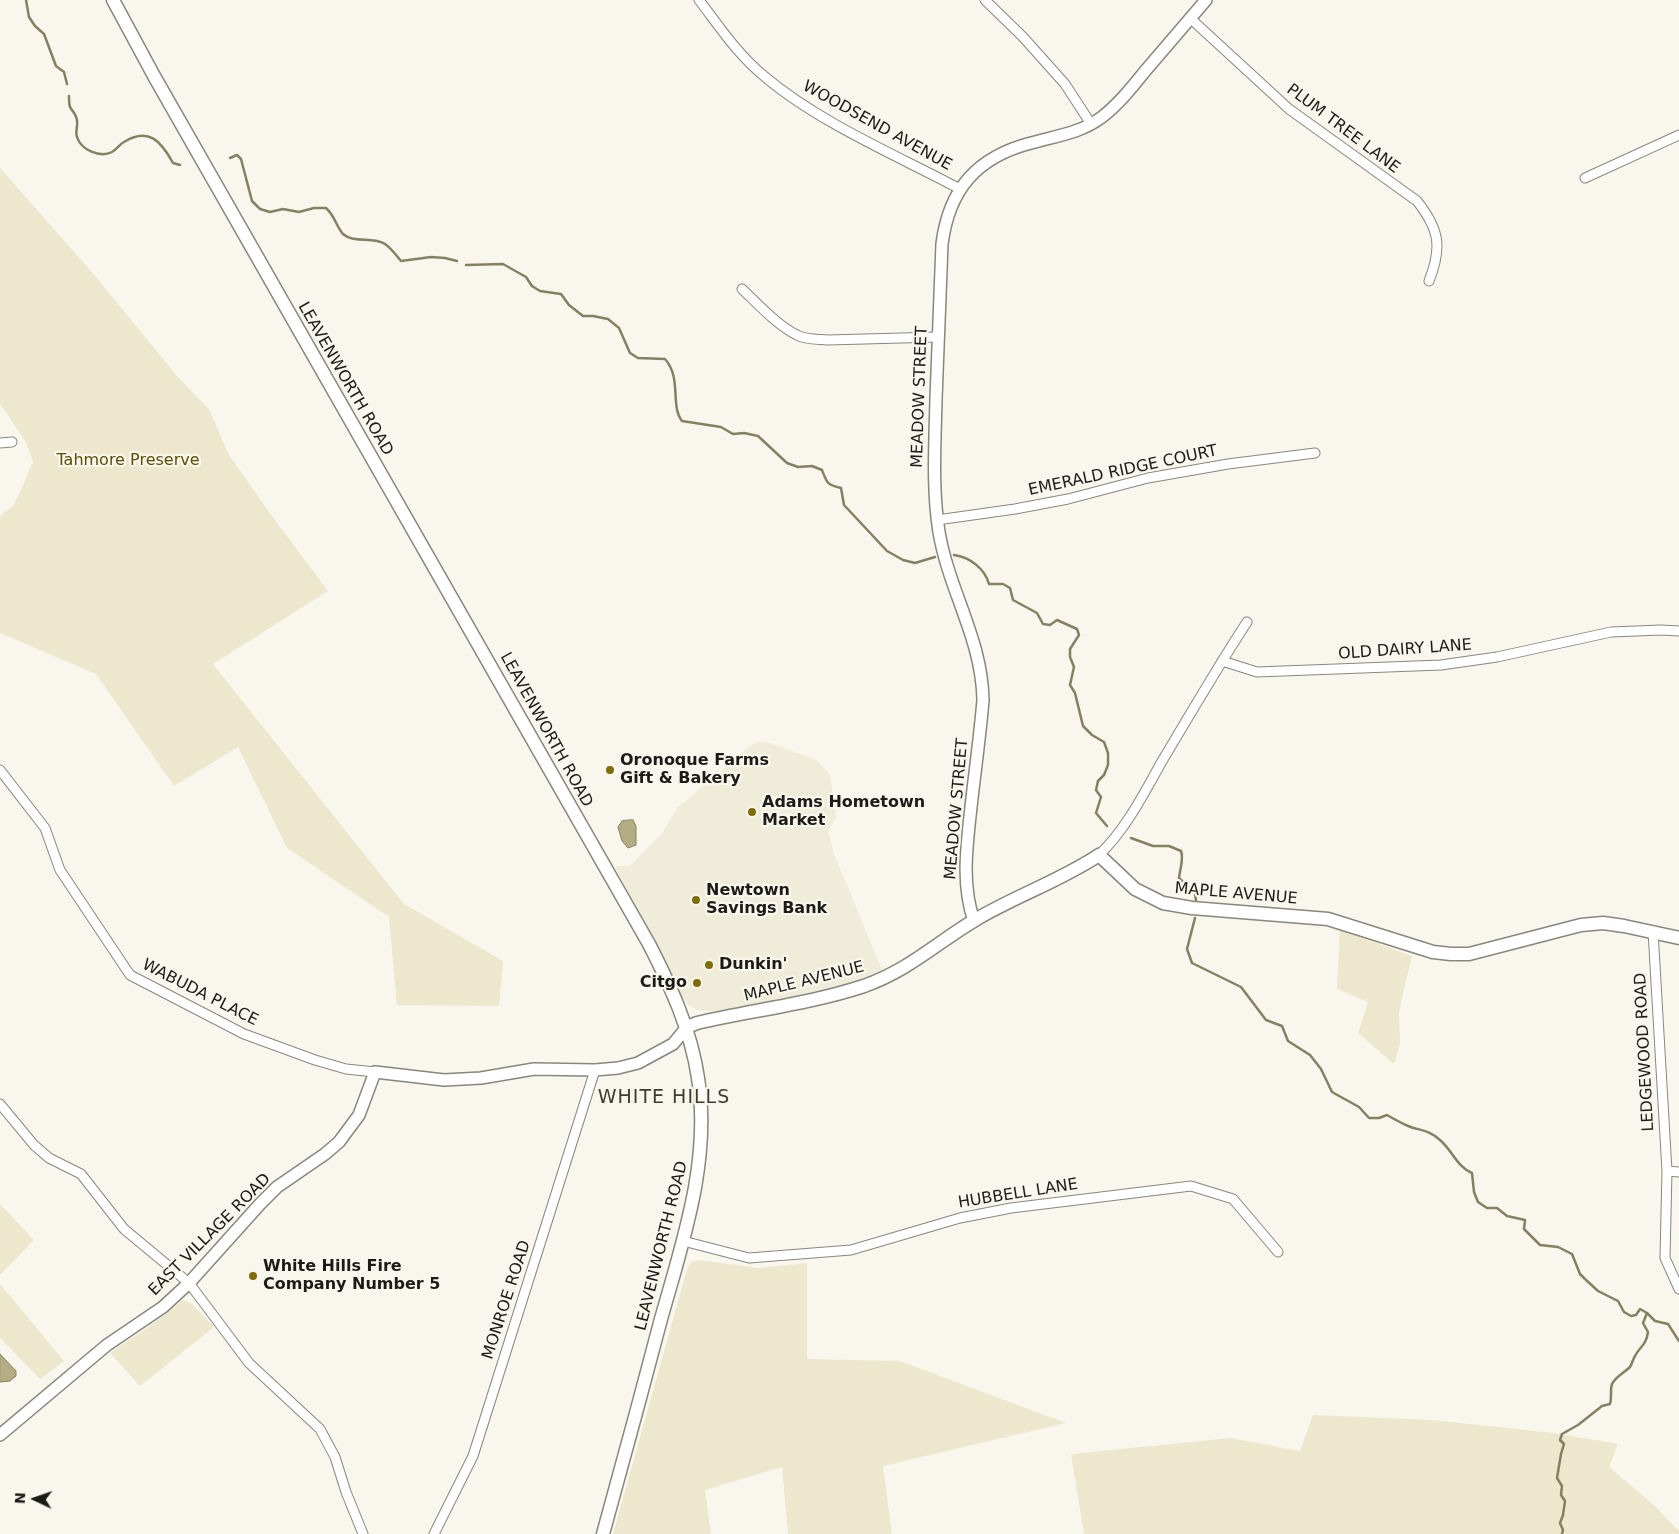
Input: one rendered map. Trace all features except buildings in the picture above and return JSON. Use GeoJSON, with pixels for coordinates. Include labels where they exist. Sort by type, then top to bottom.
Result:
{"type":"FeatureCollection","features":[{"type":"Feature","properties":{"kind":"main road","name":"LEAVENWORTH ROAD"},"geometry":{"type":"LineString","coordinates":[[113,0],[178,120],[649,944],[687,1027],[698,1079],[702,1122],[701,1153],[682,1241],[603,1534]]}},
{"type":"Feature","properties":{"kind":"main road","name":"MAPLE AVENUE"},"geometry":{"type":"LineString","coordinates":[[687,1027],[697,1023],[840,993],[893,974],[919,959],[974,920],[1064,876],[1099,855],[1135,889],[1164,903],[1192,908],[1328,919],[1384,935],[1420,948],[1451,954],[1469,954],[1581,924],[1603,923],[1652,931],[1679,938]]}},
{"type":"Feature","properties":{"kind":"street","name":"WOODSEND AVENUE"},"geometry":{"type":"LineString","coordinates":[[699,0],[738,50],[762,75],[785,92],[834,122],[960,188]]}},
{"type":"Feature","properties":{"kind":"street"},"geometry":{"type":"LineString","coordinates":[[985,0],[1023,37],[1065,84],[1091,124]]}},
{"type":"Feature","properties":{"kind":"street","name":"MEADOW STREET"},"geometry":{"type":"LineString","coordinates":[[974,920],[968,898],[966,873],[967,845],[983,700],[983,680],[975,644],[943,549],[938,520],[934,470],[938,337],[944,231],[947,215],[960,188],[978,169],[1001,154],[1030,143],[1069,134],[1091,124],[1117,104],[1190,18],[1202,1]]}},
{"type":"Feature","properties":{"kind":"street","name":"PLUM TREE LANE"},"geometry":{"type":"LineString","coordinates":[[1190,18],[1289,109],[1417,202],[1434,227],[1436,240],[1437,262],[1429,281]]}},
{"type":"Feature","properties":{"kind":"street"},"geometry":{"type":"LineString","coordinates":[[1585,178],[1679,135]]}},
{"type":"Feature","properties":{"kind":"street"},"geometry":{"type":"LineString","coordinates":[[742,290],[784,327],[798,336],[828,340],[938,337]]}},
{"type":"Feature","properties":{"kind":"street"},"geometry":{"type":"LineString","coordinates":[[0,443],[12,442]]}},
{"type":"Feature","properties":{"kind":"street","name":"EMERALD RIDGE COURT"},"geometry":{"type":"LineString","coordinates":[[938,520],[1068,499],[1148,478],[1228,464],[1315,452]]}},
{"type":"Feature","properties":{"kind":"street"},"geometry":{"type":"LineString","coordinates":[[1099,855],[1128,819],[1247,622]]}},
{"type":"Feature","properties":{"kind":"street","name":"OLD DAIRY LANE"},"geometry":{"type":"LineString","coordinates":[[1222,661],[1258,672],[1441,665],[1497,657],[1611,632],[1679,631]]}},
{"type":"Feature","properties":{"kind":"street","name":"WABUDA PLACE"},"geometry":{"type":"LineString","coordinates":[[0,770],[45,828],[60,870],[130,976],[244,1034],[315,1060],[346,1069],[375,1072]]}},
{"type":"Feature","properties":{"kind":"street","name":"LEDGEWOOD ROAD"},"geometry":{"type":"LineString","coordinates":[[1652,931],[1667,1171],[1666,1258],[1679,1289]]}},
{"type":"Feature","properties":{"kind":"street"},"geometry":{"type":"LineString","coordinates":[[375,1072],[444,1080],[481,1078],[534,1069],[596,1070],[638,1063],[673,1044],[687,1027]]}},
{"type":"Feature","properties":{"kind":"street","name":"MONROE ROAD"},"geometry":{"type":"LineString","coordinates":[[434,1534],[473,1456],[596,1070]]}},
{"type":"Feature","properties":{"kind":"street","name":"EAST VILLAGE ROAD"},"geometry":{"type":"LineString","coordinates":[[0,1435],[106,1345],[163,1307],[189,1283],[260,1204],[278,1187],[339,1142],[360,1114],[375,1072]]}},
{"type":"Feature","properties":{"kind":"street"},"geometry":{"type":"LineString","coordinates":[[0,1104],[34,1145],[48,1158],[81,1174],[124,1229],[189,1283],[249,1363],[320,1430],[335,1457],[346,1492],[363,1534]]}},
{"type":"Feature","properties":{"kind":"street"},"geometry":{"type":"LineString","coordinates":[[1667,1171],[1679,1172]]}},
{"type":"Feature","properties":{"kind":"street","name":"HUBBELL LANE"},"geometry":{"type":"LineString","coordinates":[[682,1241],[749,1258],[851,1250],[960,1218],[1010,1208],[1191,1186],[1233,1199],[1278,1252]]}},
{"type":"Feature","properties":{"kind":"shaded area"},"geometry":{"type":"Polygon","coordinates":[[[755,742],[767,742],[815,759],[830,774],[836,818],[828,830],[834,854],[883,972],[858,981],[727,1012],[697,1010],[683,1001],[615,866],[630,866],[663,832],[677,808],[755,742]]]}},
{"type":"Feature","properties":{"kind":"shaded area"},"geometry":{"type":"Polygon","coordinates":[[[633,820],[636,826],[636,845],[628,848],[622,841],[618,827],[622,821],[633,820]]]}},
{"type":"Feature","properties":{"kind":"shaded area"},"geometry":{"type":"Polygon","coordinates":[[[0,1354],[16,1371],[16,1376],[10,1381],[0,1382],[0,1354]]]}},
{"type":"Feature","properties":{"kind":"green space","name":"Tahmore Preserve"},"geometry":{"type":"Polygon","coordinates":[[[0,168],[91,271],[177,376],[209,409],[228,453],[328,591],[213,664],[404,904],[503,961],[499,1006],[397,1005],[389,917],[287,848],[238,747],[174,786],[96,674],[0,633],[0,518],[1,515],[14,505],[33,462],[26,442],[0,404],[0,168]]]}},
{"type":"Feature","properties":{"kind":"green space"},"geometry":{"type":"Polygon","coordinates":[[[1340,930],[1412,956],[1399,1013],[1400,1044],[1394,1064],[1358,1033],[1368,1002],[1337,989],[1340,930]]]}},
{"type":"Feature","properties":{"kind":"green space"},"geometry":{"type":"Polygon","coordinates":[[[0,1204],[34,1240],[0,1275],[0,1204]]]}},
{"type":"Feature","properties":{"kind":"green space"},"geometry":{"type":"Polygon","coordinates":[[[699,1260],[758,1268],[807,1263],[807,1359],[900,1361],[1066,1423],[883,1466],[892,1534],[788,1534],[782,1467],[705,1490],[711,1534],[613,1534],[687,1269],[691,1262],[699,1260]]]}},
{"type":"Feature","properties":{"kind":"green space"},"geometry":{"type":"Polygon","coordinates":[[[0,1284],[64,1361],[40,1379],[0,1338],[0,1284]]]}},
{"type":"Feature","properties":{"kind":"green space"},"geometry":{"type":"Polygon","coordinates":[[[183,1300],[192,1304],[214,1327],[140,1386],[110,1353],[147,1328],[183,1300]]]}},
{"type":"Feature","properties":{"kind":"green space"},"geometry":{"type":"Polygon","coordinates":[[[1313,1415],[1432,1420],[1554,1433],[1618,1444],[1609,1467],[1654,1505],[1679,1531],[1679,1534],[1084,1534],[1071,1454],[1231,1438],[1300,1451],[1313,1415]]]}},
{"type":"Feature","properties":{"kind":"waterway"},"geometry":{"type":"LineString","coordinates":[[26,0],[29,17],[44,34],[56,66],[64,72],[67,84]]}},
{"type":"Feature","properties":{"kind":"waterway"},"geometry":{"type":"LineString","coordinates":[[69,96],[70,107],[77,119],[77,137],[82,146],[92,152],[107,154],[133,138],[147,136],[164,148],[173,163],[180,165]]}},
{"type":"Feature","properties":{"kind":"waterway"},"geometry":{"type":"LineString","coordinates":[[230,158],[237,155],[241,159],[252,201],[260,209],[270,212],[283,209],[299,212],[314,208],[326,208],[347,237],[375,240],[385,244],[401,261],[431,257],[457,261]]}},
{"type":"Feature","properties":{"kind":"waterway"},"geometry":{"type":"LineString","coordinates":[[466,265],[503,264],[526,277],[532,286],[540,291],[561,294],[569,305],[583,316],[608,319],[619,328],[630,353],[638,358],[665,359],[673,375],[677,408],[682,421],[721,427],[733,434],[744,433],[758,436],[787,463],[798,467],[812,466],[822,470],[828,483],[841,488],[844,505],[887,551],[903,560],[915,563],[935,557]]}},
{"type":"Feature","properties":{"kind":"waterway"},"geometry":{"type":"LineString","coordinates":[[954,555],[966,558],[976,565],[984,573],[989,584],[1003,584],[1010,588],[1013,600],[1037,613],[1043,624],[1050,625],[1057,620],[1077,629],[1079,635],[1070,649],[1070,657],[1074,667],[1070,685],[1075,693],[1083,726],[1092,735],[1104,742],[1108,753],[1108,765],[1104,775],[1098,781],[1096,790],[1101,797],[1096,813],[1107,826]]}},
{"type":"Feature","properties":{"kind":"waterway"},"geometry":{"type":"LineString","coordinates":[[1131,838],[1153,846],[1169,846],[1181,851],[1182,860],[1179,878],[1195,893],[1196,901]]}},
{"type":"Feature","properties":{"kind":"waterway"},"geometry":{"type":"LineString","coordinates":[[1195,918],[1187,949],[1192,963],[1241,987],[1266,1020],[1282,1026],[1288,1041],[1310,1055],[1321,1069],[1332,1092],[1359,1107],[1369,1118],[1379,1118],[1387,1115],[1408,1126],[1436,1136],[1458,1163],[1472,1173],[1474,1192],[1478,1202],[1487,1208],[1497,1208],[1507,1216],[1525,1220],[1524,1229],[1540,1245],[1558,1247],[1572,1254],[1580,1274],[1598,1291],[1618,1301],[1624,1312],[1631,1316],[1636,1315],[1640,1309],[1655,1321],[1668,1324],[1679,1341]]}},
{"type":"Feature","properties":{"kind":"waterway"},"geometry":{"type":"LineString","coordinates":[[1562,1534],[1563,1530],[1560,1523],[1565,1501],[1561,1495],[1562,1486],[1557,1478],[1564,1444],[1560,1440],[1562,1434],[1578,1425],[1602,1406],[1610,1404],[1612,1384],[1630,1367],[1634,1357],[1646,1340],[1648,1332],[1643,1323],[1647,1313]]}},
{"type":"Feature","properties":{"kind":"place","name":"Oronoque Farms Gift & Bakery"},"geometry":{"type":"Point","coordinates":[610,770]}},
{"type":"Feature","properties":{"kind":"place","name":"Adams Hometown Market"},"geometry":{"type":"Point","coordinates":[752,812]}},
{"type":"Feature","properties":{"kind":"place","name":"Newtown Savings Bank"},"geometry":{"type":"Point","coordinates":[696,900]}},
{"type":"Feature","properties":{"kind":"place","name":"Dunkin'"},"geometry":{"type":"Point","coordinates":[709,965]}},
{"type":"Feature","properties":{"kind":"place","name":"Citgo"},"geometry":{"type":"Point","coordinates":[697,983]}},
{"type":"Feature","properties":{"kind":"place","name":"White Hills Fire Company Number 5"},"geometry":{"type":"Point","coordinates":[253,1276]}},
{"type":"Feature","properties":{"kind":"district","name":"WHITE HILLS"},"geometry":{"type":"Point","coordinates":[664,1098]}}]}
